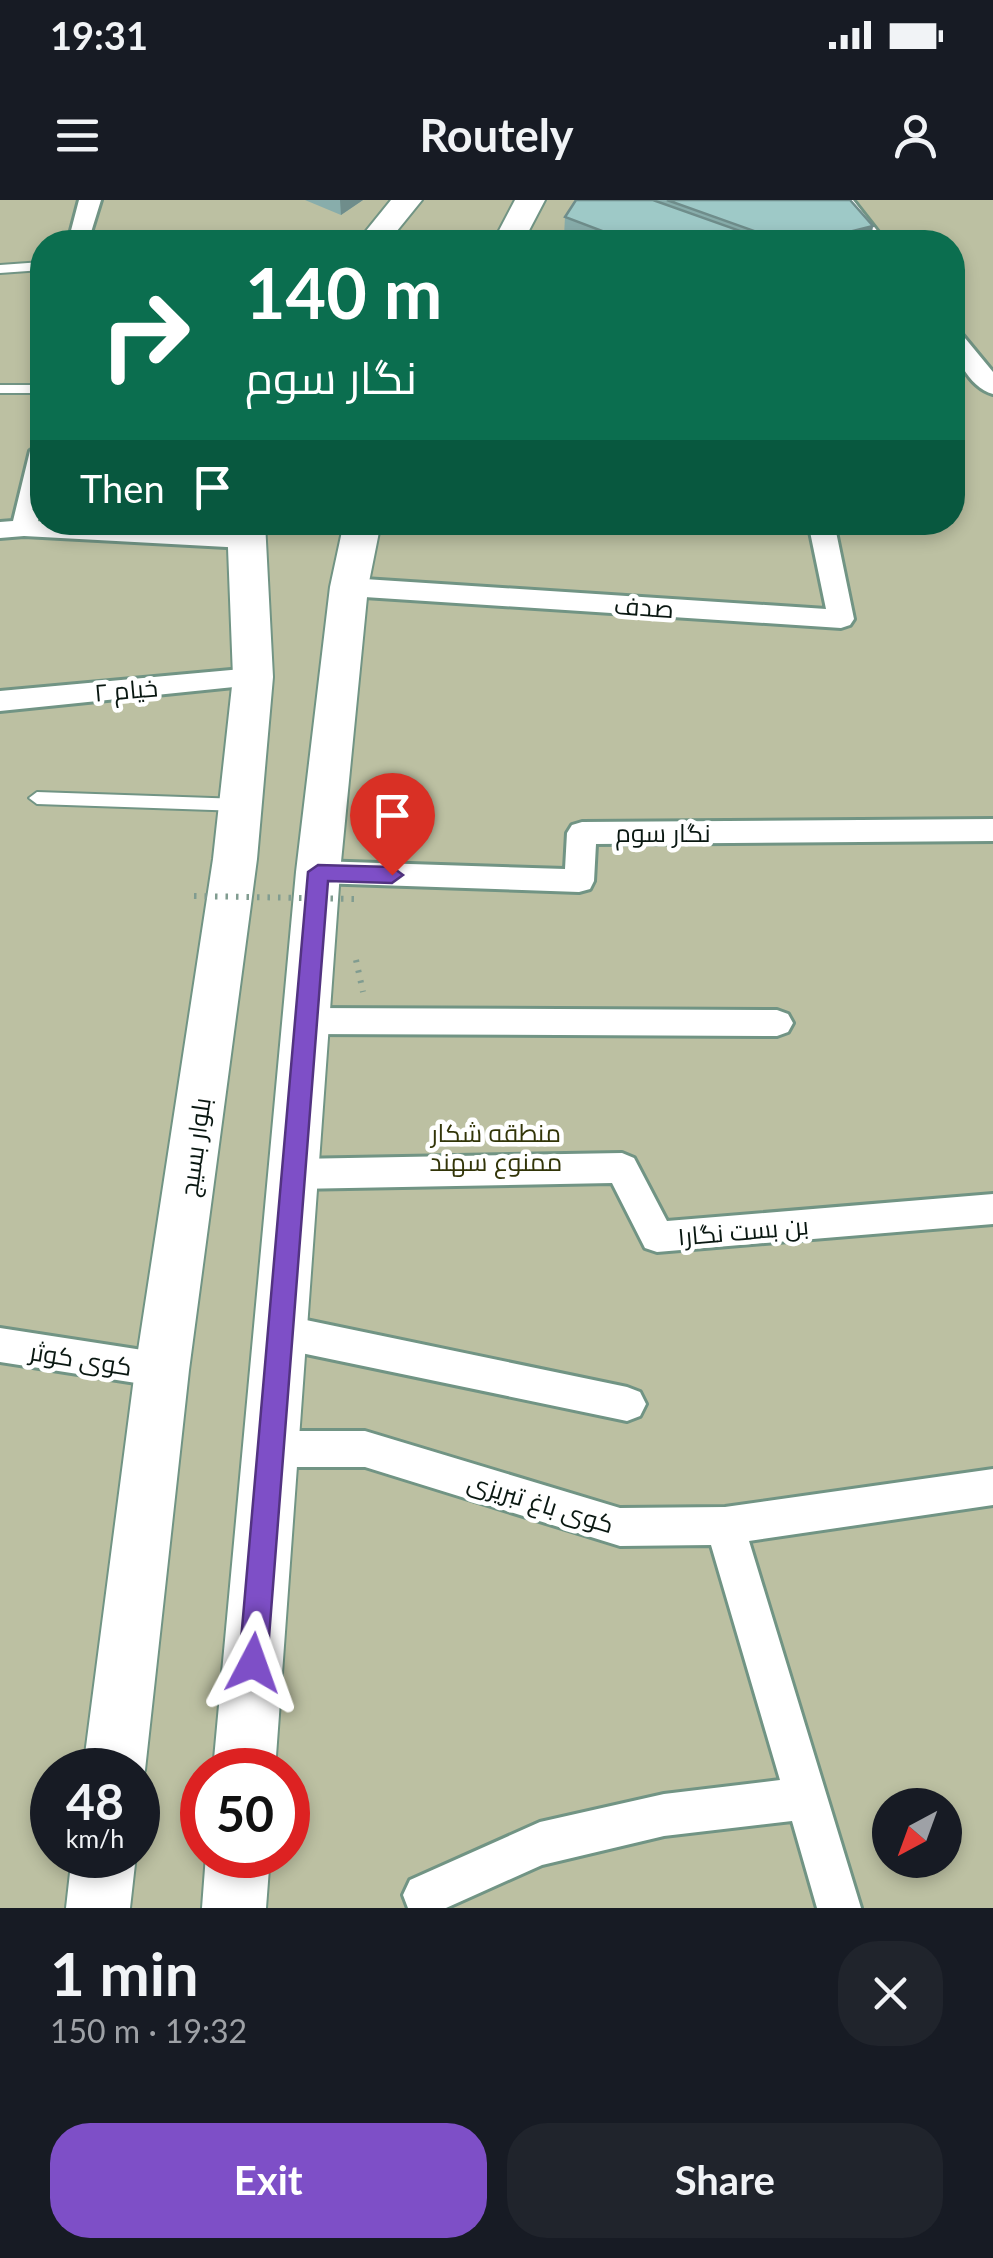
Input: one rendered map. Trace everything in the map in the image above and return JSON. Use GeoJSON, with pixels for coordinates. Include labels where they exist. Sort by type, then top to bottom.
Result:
{"type":"FeatureCollection","features":[{"type":"Feature","properties":{"kind":"main road"},"geometry":{"type":"LineString","coordinates":[[382,230],[407,200]]}},
{"type":"Feature","properties":{"kind":"main road"},"geometry":{"type":"LineString","coordinates":[[514,230],[530,200]]}},
{"type":"Feature","properties":{"kind":"main road","name":"بلوار بسیج"},"geometry":{"type":"LineString","coordinates":[[117,1748],[162,1370],[241,805],[253,677],[245,535]]}},
{"type":"Feature","properties":{"kind":"main road"},"geometry":{"type":"LineString","coordinates":[[246,1748],[306,1021],[338,886],[349,588],[360,535]]}},
{"type":"Feature","properties":{"kind":"main road"},"geometry":{"type":"LineString","coordinates":[[98,1908],[101,1878]]}},
{"type":"Feature","properties":{"kind":"main road"},"geometry":{"type":"LineString","coordinates":[[234,1908],[236,1878]]}},
{"type":"Feature","properties":{"kind":"street"},"geometry":{"type":"LineString","coordinates":[[81,230],[90,200]]}},
{"type":"Feature","properties":{"kind":"street"},"geometry":{"type":"LineString","coordinates":[[842,200],[866,230]]}},
{"type":"Feature","properties":{"kind":"street"},"geometry":{"type":"LineString","coordinates":[[965,353],[993,387]]}},
{"type":"Feature","properties":{"kind":"street"},"geometry":{"type":"LineString","coordinates":[[12,529],[30,482]]}},
{"type":"Feature","properties":{"kind":"street","name":"صدف"},"geometry":{"type":"LineString","coordinates":[[349,588],[842,619],[824,535]]}},
{"type":"Feature","properties":{"kind":"street","name":"خیام ۲"},"geometry":{"type":"LineString","coordinates":[[0,700],[253,677]]}},
{"type":"Feature","properties":{"kind":"street","name":"نگار سوم"},"geometry":{"type":"LineString","coordinates":[[338,886],[578,881],[582,833],[993,830]]}},
{"type":"Feature","properties":{"kind":"street"},"geometry":{"type":"LineString","coordinates":[[306,1021],[777,1023]]}},
{"type":"Feature","properties":{"kind":"street","name":"بن بست نگار۱"},"geometry":{"type":"LineString","coordinates":[[296,1174],[622,1168],[657,1237],[993,1210]]}},
{"type":"Feature","properties":{"kind":"street"},"geometry":{"type":"LineString","coordinates":[[282,1332],[627,1404]]}},
{"type":"Feature","properties":{"kind":"street","name":"کوی کوثر"},"geometry":{"type":"LineString","coordinates":[[0,1345],[162,1370]]}},
{"type":"Feature","properties":{"kind":"street","name":"کوی باغ تبریزی"},"geometry":{"type":"LineString","coordinates":[[270,1449],[365,1448],[620,1526],[725,1526],[993,1487]]}},
{"type":"Feature","properties":{"kind":"street"},"geometry":{"type":"LineString","coordinates":[[725,1526],[839,1908]]}},
{"type":"Feature","properties":{"kind":"street"},"geometry":{"type":"LineString","coordinates":[[426,1895],[540,1844],[664,1815],[804,1798]]}},
{"type":"Feature","properties":{"kind":"lane"},"geometry":{"type":"LineString","coordinates":[[0,269],[30,267]]}},
{"type":"Feature","properties":{"kind":"lane"},"geometry":{"type":"LineString","coordinates":[[0,389],[30,390]]}},
{"type":"Feature","properties":{"kind":"lane"},"geometry":{"type":"LineString","coordinates":[[38,798],[241,805]]}},
{"type":"Feature","properties":{"kind":"path"},"geometry":{"type":"LineString","coordinates":[[194,896],[338,886]]}},
{"type":"Feature","properties":{"kind":"path"},"geometry":{"type":"LineString","coordinates":[[353,944],[368,1019]]}},
{"type":"Feature","properties":{"kind":"green space","name":"منطقه شکار ممنوع سهند"},"geometry":{"type":"Polygon","coordinates":[[[0,200],[993,200],[993,1908],[0,1908],[0,200]]]}},
{"type":"Feature","properties":{"kind":"building"},"geometry":{"type":"Polygon","coordinates":[[[576,200],[653,200],[737,230],[599,230],[565,217],[576,200]]]}},
{"type":"Feature","properties":{"kind":"building"},"geometry":{"type":"Polygon","coordinates":[[[667,200],[850,200],[873,226],[857,230],[751,230],[667,200]]]}},
{"type":"Feature","properties":{"kind":"route"},"geometry":{"type":"LineString","coordinates":[[253,1663],[318,872],[392,875]]}}]}
